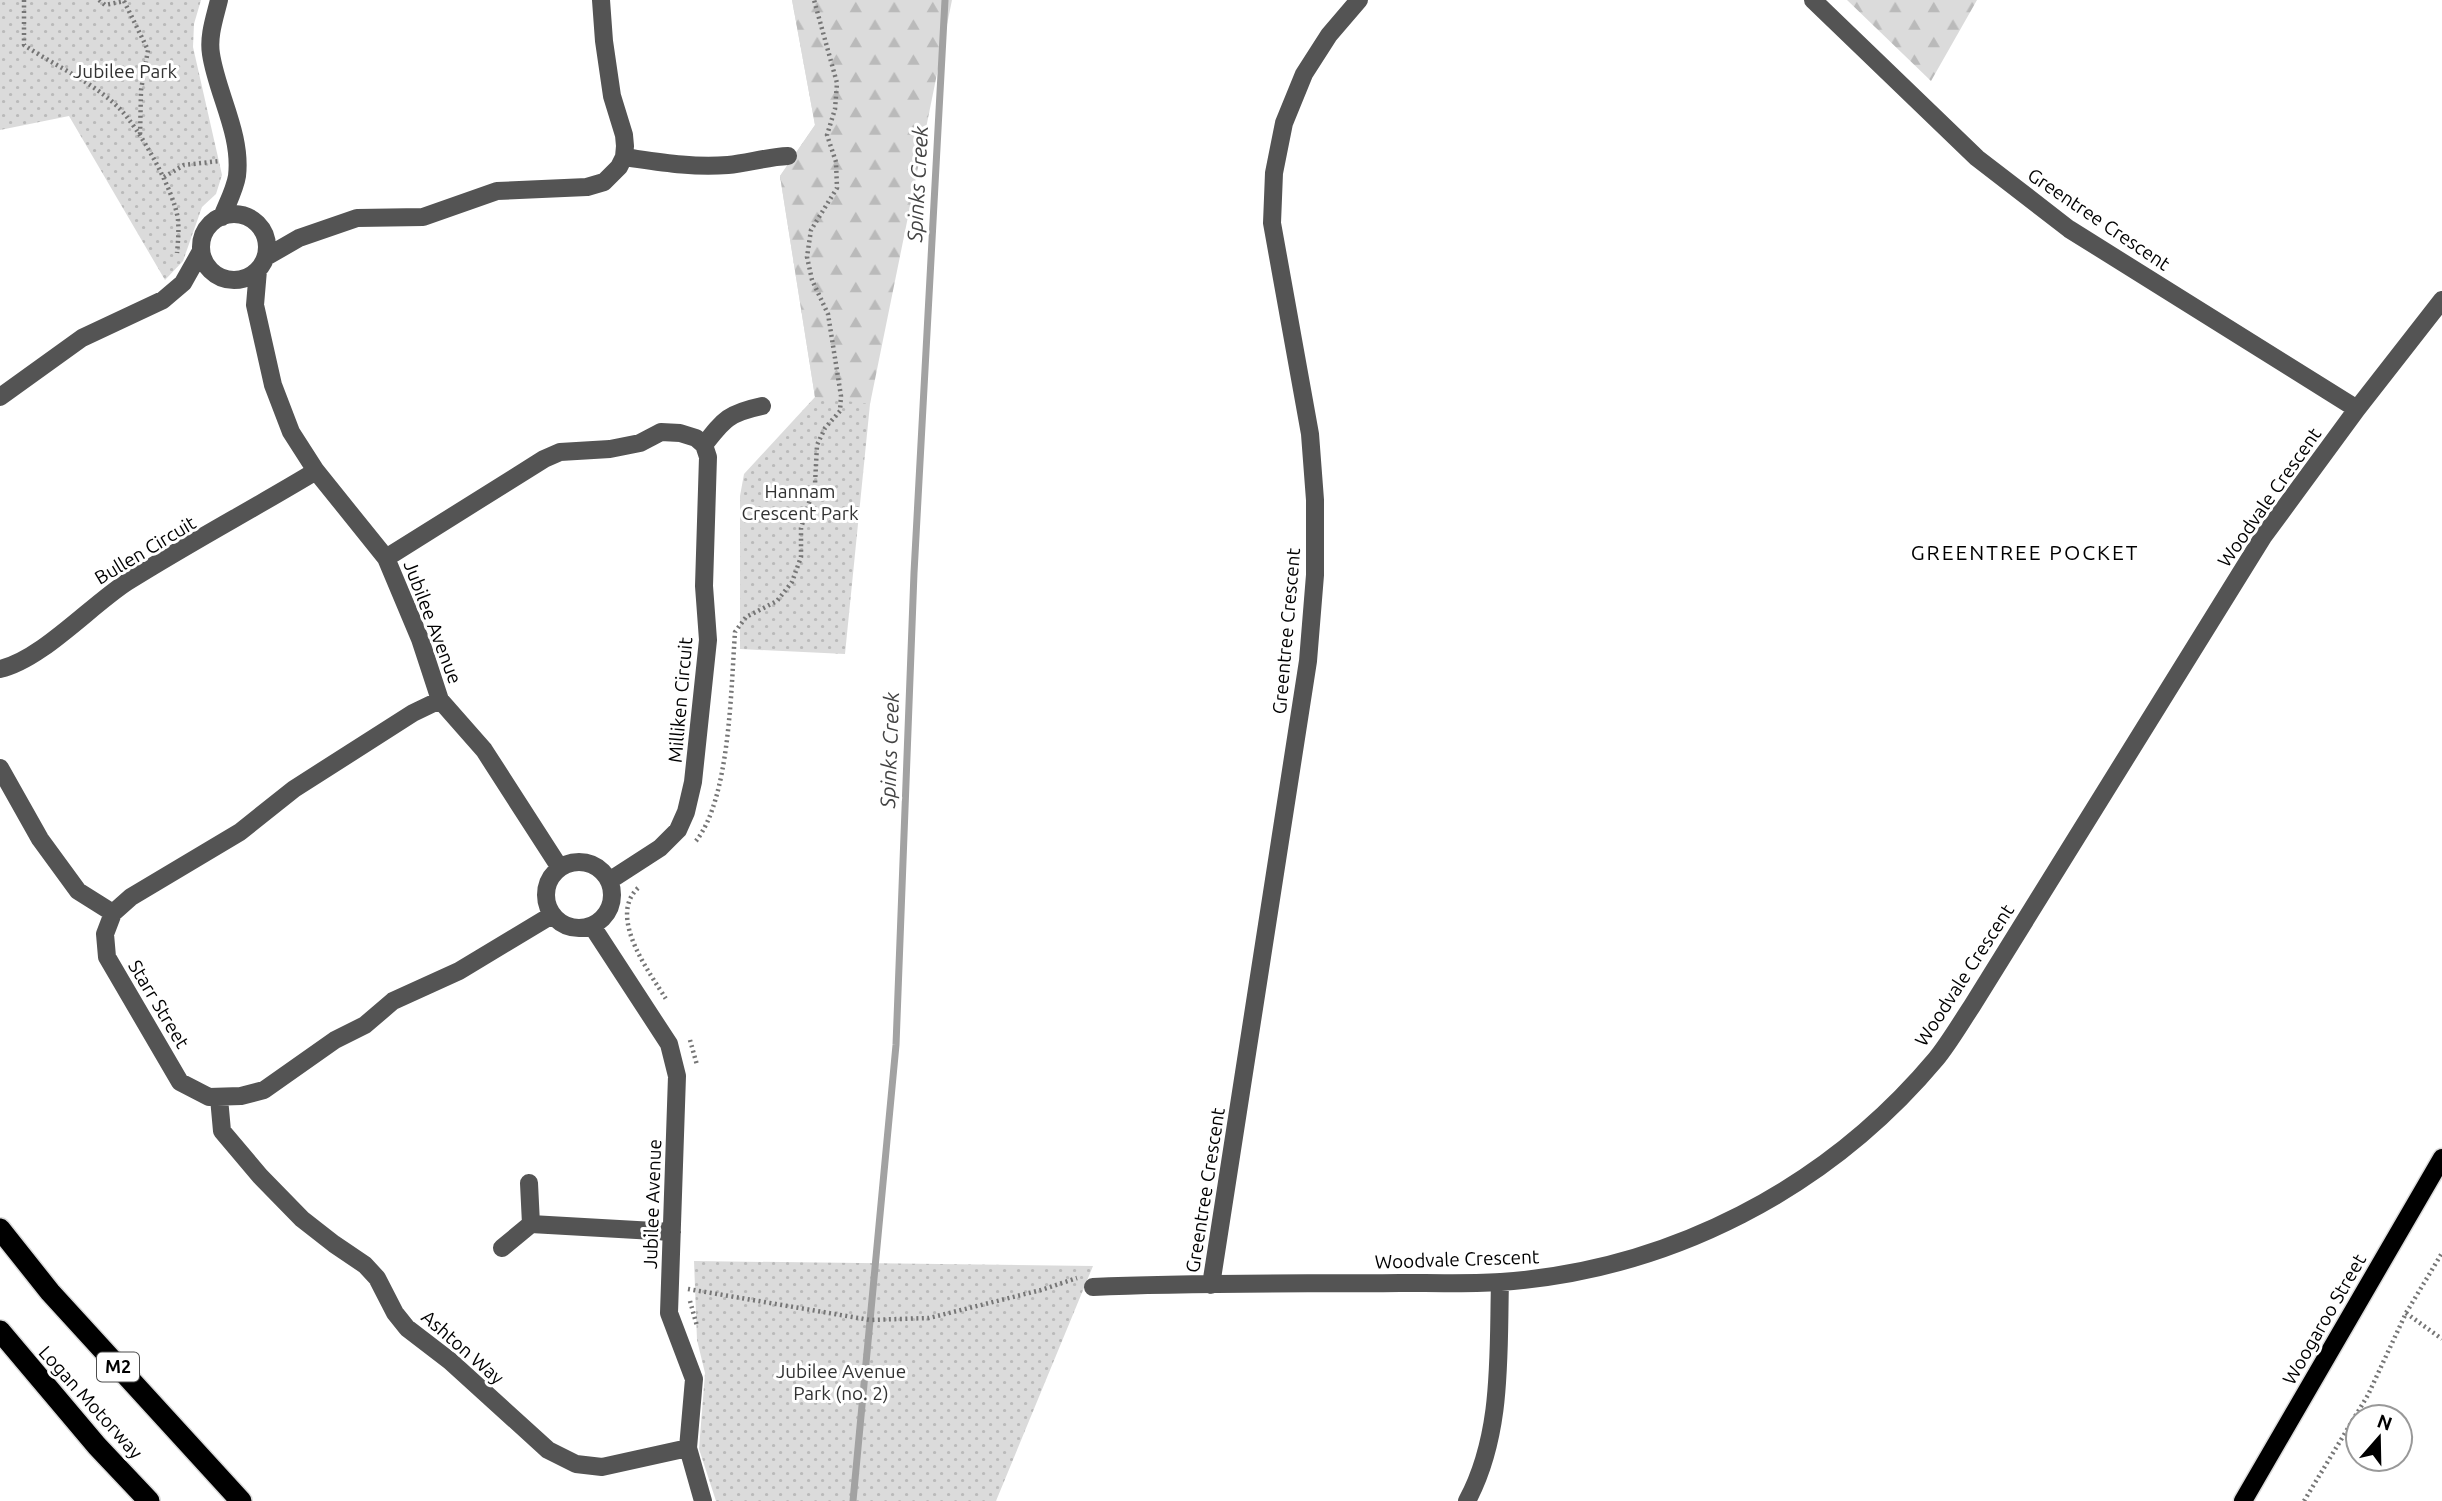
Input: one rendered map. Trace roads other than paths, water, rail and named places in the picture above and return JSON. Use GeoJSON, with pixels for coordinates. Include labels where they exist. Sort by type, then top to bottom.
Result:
{"type":"FeatureCollection","features":[{"type":"Feature","properties":{"kind":"highway","name":"M2"},"geometry":{"type":"LineString","coordinates":[[0,1229],[50,1292],[241,1501]]}},
{"type":"Feature","properties":{"kind":"highway","name":"Logan Motorway"},"geometry":{"type":"LineString","coordinates":[[0,1332],[97,1447],[149,1501]]}},
{"type":"Feature","properties":{"kind":"main road","name":"Woogaroo Street"},"geometry":{"type":"LineString","coordinates":[[2243,1501],[2442,1158]]}},
{"type":"Feature","properties":{"kind":"street","name":"Jubilee Avenue"},"geometry":{"type":"LineString","coordinates":[[219,0],[211,35],[211,52],[235,144],[237,170],[255,223],[267,242],[256,305],[273,385],[291,432],[316,471],[386,558],[420,639],[440,700],[484,750],[560,868]]}},
{"type":"Feature","properties":{"kind":"street"},"geometry":{"type":"LineString","coordinates":[[183,283],[250,276],[262,264],[299,238],[357,218],[423,217],[497,191],[596,185],[612,175],[624,157],[624,135],[612,96],[601,0]]}},
{"type":"Feature","properties":{"kind":"street","name":"Greentree Crescent"},"geometry":{"type":"LineString","coordinates":[[1211,1285],[1308,661],[1315,575],[1315,500],[1310,434],[1272,222],[1274,173],[1284,123],[1304,74],[1329,36],[1359,0]]}},
{"type":"Feature","properties":{"kind":"street","name":"Greentree Crescent"},"geometry":{"type":"LineString","coordinates":[[1813,0],[1977,158],[2028,198],[2081,236],[2357,410]]}},
{"type":"Feature","properties":{"kind":"street"},"geometry":{"type":"LineString","coordinates":[[624,157],[686,167],[730,165],[770,156],[788,156]]}},
{"type":"Feature","properties":{"kind":"street"},"geometry":{"type":"LineString","coordinates":[[222,216],[237,170]]}},
{"type":"Feature","properties":{"kind":"street"},"geometry":{"type":"LineString","coordinates":[[0,397],[82,338],[163,300],[183,283],[201,251],[206,230],[222,216],[231,214],[299,238]]}},
{"type":"Feature","properties":{"kind":"street"},"geometry":{"type":"LineString","coordinates":[[201,251],[210,269],[225,278],[256,305]]}},
{"type":"Feature","properties":{"kind":"street","name":"Woodvale Crescent"},"geometry":{"type":"LineString","coordinates":[[1097,1287],[1500,1282],[1573,1273],[1644,1256],[1708,1232],[1782,1193],[1832,1159],[1890,1108],[1936,1058],[1972,1006],[2263,537],[2442,300]]}},
{"type":"Feature","properties":{"kind":"street"},"geometry":{"type":"LineString","coordinates":[[386,558],[544,459],[560,452],[610,449],[640,443],[661,432],[680,433],[696,438],[704,445],[720,424],[736,412],[762,406]]}},
{"type":"Feature","properties":{"kind":"street","name":"Milliken Circuit"},"geometry":{"type":"LineString","coordinates":[[609,881],[660,848],[678,830],[686,812],[693,782],[708,640],[704,586],[710,468],[704,445]]}},
{"type":"Feature","properties":{"kind":"street","name":"Bullen Circuit"},"geometry":{"type":"LineString","coordinates":[[0,669],[39,650],[128,582],[316,471]]}},
{"type":"Feature","properties":{"kind":"street"},"geometry":{"type":"LineString","coordinates":[[0,768],[40,839],[78,891],[113,913],[131,897],[240,832],[294,789],[414,713],[440,700]]}},
{"type":"Feature","properties":{"kind":"street"},"geometry":{"type":"LineString","coordinates":[[582,862],[593,865],[609,881],[612,902],[601,921],[581,929],[570,928],[552,915],[547,906],[547,884],[560,868],[570,863],[582,862]]}},
{"type":"Feature","properties":{"kind":"street","name":"Starr Street"},"geometry":{"type":"LineString","coordinates":[[113,913],[105,933],[107,957],[180,1082],[198,1093],[219,1098],[264,1090],[335,1040],[365,1025],[393,1001],[459,971],[552,915]]}},
{"type":"Feature","properties":{"kind":"street","name":"Jubilee Avenue"},"geometry":{"type":"LineString","coordinates":[[592,926],[668,1044],[677,1076],[672,1232],[681,1285],[669,1313],[694,1379],[688,1448],[703,1501]]}},
{"type":"Feature","properties":{"kind":"street","name":"Ashton Way"},"geometry":{"type":"LineString","coordinates":[[219,1098],[222,1131],[260,1176],[302,1219],[365,1265],[377,1278],[395,1313],[407,1328],[450,1361],[548,1450],[576,1464],[602,1466],[688,1448]]}},
{"type":"Feature","properties":{"kind":"street"},"geometry":{"type":"LineString","coordinates":[[529,1183],[531,1224]]}},
{"type":"Feature","properties":{"kind":"street"},"geometry":{"type":"LineString","coordinates":[[502,1248],[531,1224],[672,1232]]}},
{"type":"Feature","properties":{"kind":"street"},"geometry":{"type":"LineString","coordinates":[[1467,1501],[1490,1441],[1497,1391],[1500,1282]]}},
{"type":"Feature","properties":{"kind":"waterway","name":"Spinks Creek"},"geometry":{"type":"LineString","coordinates":[[853,1501],[896,1045],[914,573],[945,0]]}},
{"type":"Feature","properties":{"kind":"district","name":"GREENTREE POCKET"},"geometry":{"type":"Point","coordinates":[2025,553]}},
{"type":"Feature","properties":{"kind":"park label","name":"Jubilee Park"},"geometry":{"type":"Point","coordinates":[125,71]}},
{"type":"Feature","properties":{"kind":"park label","name":"Hannam Crescent Park"},"geometry":{"type":"Point","coordinates":[800,502]}},
{"type":"Feature","properties":{"kind":"park label","name":"Jubilee Avenue Park (no. 2)"},"geometry":{"type":"Point","coordinates":[841,1382]}}]}
